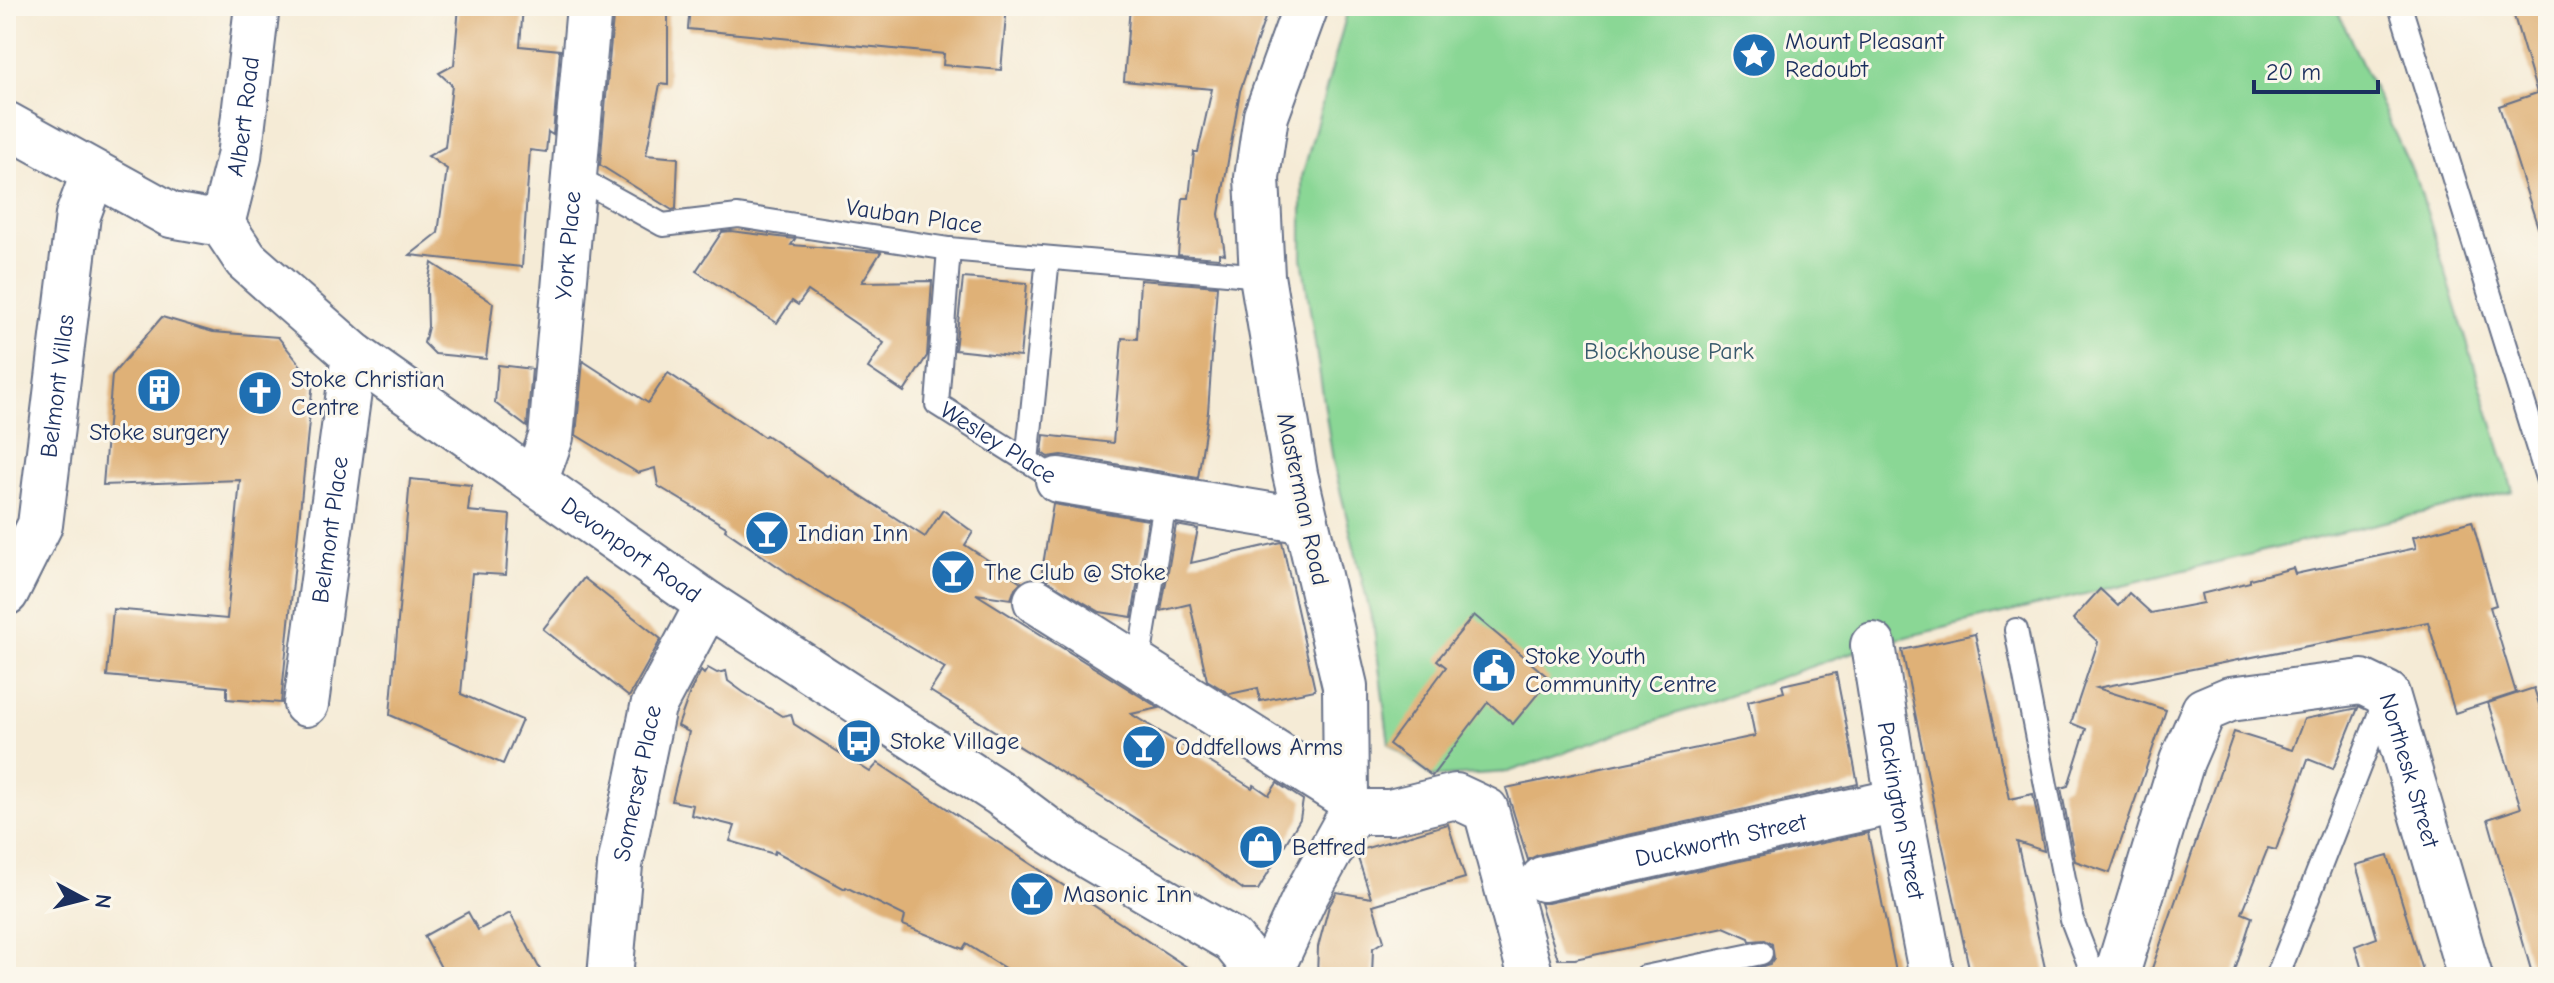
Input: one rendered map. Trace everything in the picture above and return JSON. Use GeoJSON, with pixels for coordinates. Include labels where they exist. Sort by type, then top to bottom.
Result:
{"type":"FeatureCollection","features":[{"type":"Feature","properties":{"kind":"street","name":"Albert Road"},"geometry":{"type":"LineString","coordinates":[[222,224],[239,157],[257,6]]}},
{"type":"Feature","properties":{"kind":"street","name":"York Place"},"geometry":{"type":"LineString","coordinates":[[535,482],[551,437],[589,6]]}},
{"type":"Feature","properties":{"kind":"street","name":"Masterman Road"},"geometry":{"type":"LineString","coordinates":[[1265,977],[1349,804],[1345,686],[1295,474],[1262,276],[1257,178],[1266,116],[1306,6]]}},
{"type":"Feature","properties":{"kind":"street"},"geometry":{"type":"LineString","coordinates":[[6,124],[171,215],[222,224]]}},
{"type":"Feature","properties":{"kind":"street","name":"Belmont Villas"},"geometry":{"type":"LineString","coordinates":[[6,593],[40,525],[78,215],[93,174]]}},
{"type":"Feature","properties":{"kind":"street","name":"Devonport Road"},"geometry":{"type":"LineString","coordinates":[[222,224],[246,260],[354,355],[708,604],[999,793],[1091,858],[1232,940],[1265,977]]}},
{"type":"Feature","properties":{"kind":"street","name":"Belmont Place"},"geometry":{"type":"LineString","coordinates":[[306,704],[354,355]]}},
{"type":"Feature","properties":{"kind":"street","name":"Wesley Place"},"geometry":{"type":"LineString","coordinates":[[1042,470],[1166,497],[1306,521]]}},
{"type":"Feature","properties":{"kind":"street"},"geometry":{"type":"LineString","coordinates":[[1036,601],[1349,804],[1390,812],[1456,796],[1486,810],[1531,977]]}},
{"type":"Feature","properties":{"kind":"street","name":"Somerset Place"},"geometry":{"type":"LineString","coordinates":[[610,977],[620,865],[653,707],[708,604]]}},
{"type":"Feature","properties":{"kind":"street","name":"Packington Street"},"geometry":{"type":"LineString","coordinates":[[1873,645],[1898,801],[1932,977]]}},
{"type":"Feature","properties":{"kind":"street","name":"Northesk Street"},"geometry":{"type":"LineString","coordinates":[[2116,977],[2182,761],[2204,710],[2230,699],[2362,682],[2387,694],[2470,977]]}},
{"type":"Feature","properties":{"kind":"street","name":"Duckworth Street"},"geometry":{"type":"LineString","coordinates":[[1543,879],[1898,801]]}},
{"type":"Feature","properties":{"kind":"lane"},"geometry":{"type":"LineString","coordinates":[[2400,6],[2548,481]]}},
{"type":"Feature","properties":{"kind":"lane","name":"Vauban Place"},"geometry":{"type":"LineString","coordinates":[[573,175],[663,225],[738,216],[949,249],[1262,276]]}},
{"type":"Feature","properties":{"kind":"lane","name":"Wesley Place"},"geometry":{"type":"LineString","coordinates":[[949,249],[937,404],[1042,470]]}},
{"type":"Feature","properties":{"kind":"lane"},"geometry":{"type":"LineString","coordinates":[[1042,470],[1048,258]]}},
{"type":"Feature","properties":{"kind":"lane"},"geometry":{"type":"LineString","coordinates":[[1138,666],[1166,497]]}},
{"type":"Feature","properties":{"kind":"lane"},"geometry":{"type":"LineString","coordinates":[[2016,630],[2072,920],[2094,977]]}},
{"type":"Feature","properties":{"kind":"lane"},"geometry":{"type":"LineString","coordinates":[[2277,977],[2387,694]]}},
{"type":"Feature","properties":{"kind":"lane"},"geometry":{"type":"LineString","coordinates":[[1645,977],[1761,953]]}},
{"type":"Feature","properties":{"kind":"green space","name":"Blockhouse Park"},"geometry":{"type":"Polygon","coordinates":[[[1349,6],[2335,6],[2418,183],[2513,491],[1873,645],[1508,772],[1432,777],[1389,744],[1374,629],[1333,461],[1302,258],[1302,177],[1349,6]]]}},
{"type":"Feature","properties":{"kind":"building"},"geometry":{"type":"Polygon","coordinates":[[[459,6],[523,6],[520,46],[560,50],[553,135],[548,132],[546,152],[530,150],[522,267],[410,255],[438,233],[447,169],[428,156],[445,147],[452,85],[439,73],[454,65],[459,6]]]}},
{"type":"Feature","properties":{"kind":"building"},"geometry":{"type":"Polygon","coordinates":[[[614,6],[668,6],[668,85],[660,84],[646,155],[678,158],[676,209],[672,210],[600,165],[614,6]]]}},
{"type":"Feature","properties":{"kind":"building"},"geometry":{"type":"Polygon","coordinates":[[[690,6],[1007,6],[1001,70],[943,65],[944,54],[688,29],[690,6]]]}},
{"type":"Feature","properties":{"kind":"building"},"geometry":{"type":"Polygon","coordinates":[[[1130,6],[1241,6],[1241,11],[1267,12],[1240,91],[1219,214],[1225,254],[1219,253],[1219,258],[1178,255],[1183,198],[1189,198],[1194,152],[1198,152],[1212,89],[1124,81],[1130,6]]]}},
{"type":"Feature","properties":{"kind":"building"},"geometry":{"type":"Polygon","coordinates":[[[2511,6],[2548,6],[2548,236],[2541,237],[2499,106],[2537,93],[2511,6]]]}},
{"type":"Feature","properties":{"kind":"building"},"geometry":{"type":"Polygon","coordinates":[[[722,232],[795,239],[791,245],[881,252],[862,282],[932,281],[927,356],[904,392],[868,368],[884,343],[808,291],[798,305],[792,301],[777,323],[696,271],[722,232]]]}},
{"type":"Feature","properties":{"kind":"building"},"geometry":{"type":"Polygon","coordinates":[[[432,263],[493,303],[486,359],[435,354],[424,343],[428,327],[427,288],[432,263]]]}},
{"type":"Feature","properties":{"kind":"building"},"geometry":{"type":"Polygon","coordinates":[[[963,278],[1027,283],[1020,357],[955,350],[963,278]]]}},
{"type":"Feature","properties":{"kind":"building"},"geometry":{"type":"Polygon","coordinates":[[[1140,280],[1217,286],[1208,412],[1198,478],[1062,455],[1048,457],[1042,453],[1044,435],[1113,443],[1122,338],[1137,339],[1140,280]]]}},
{"type":"Feature","properties":{"kind":"building"},"geometry":{"type":"Polygon","coordinates":[[[162,317],[213,332],[278,337],[313,381],[281,703],[227,699],[227,687],[107,676],[113,609],[227,619],[240,480],[103,485],[112,375],[162,317]]]}},
{"type":"Feature","properties":{"kind":"building"},"geometry":{"type":"Polygon","coordinates":[[[583,361],[648,403],[668,373],[925,537],[943,510],[973,532],[965,545],[1021,582],[1011,599],[976,594],[1159,708],[1131,714],[1252,788],[1254,785],[1269,795],[1277,783],[1303,800],[1300,819],[1258,890],[1244,890],[1191,853],[930,691],[945,668],[795,578],[725,530],[726,527],[658,486],[655,468],[638,473],[576,435],[583,361]]]}},
{"type":"Feature","properties":{"kind":"building"},"geometry":{"type":"Polygon","coordinates":[[[498,365],[532,369],[527,427],[495,403],[498,365]]]}},
{"type":"Feature","properties":{"kind":"building"},"geometry":{"type":"Polygon","coordinates":[[[410,479],[471,485],[468,511],[510,515],[506,575],[472,573],[461,694],[522,720],[503,764],[390,715],[410,479]]]}},
{"type":"Feature","properties":{"kind":"building"},"geometry":{"type":"Polygon","coordinates":[[[1053,504],[1148,520],[1132,617],[1100,612],[1041,577],[1053,504]]]}},
{"type":"Feature","properties":{"kind":"building"},"geometry":{"type":"Polygon","coordinates":[[[2472,521],[2496,605],[2490,607],[2516,693],[2455,713],[2428,622],[2097,688],[2166,710],[2110,873],[2075,861],[2061,788],[2068,786],[2086,729],[2071,723],[2098,642],[2073,619],[2100,589],[2118,606],[2129,593],[2151,613],[2203,603],[2201,594],[2293,568],[2295,574],[2416,548],[2413,537],[2472,521]]]}},
{"type":"Feature","properties":{"kind":"building"},"geometry":{"type":"Polygon","coordinates":[[[1176,525],[1198,529],[1191,563],[1282,542],[1315,690],[1260,701],[1258,688],[1230,694],[1207,680],[1190,604],[1161,611],[1176,525]]]}},
{"type":"Feature","properties":{"kind":"building"},"geometry":{"type":"Polygon","coordinates":[[[584,578],[661,639],[629,697],[543,629],[584,578]]]}},
{"type":"Feature","properties":{"kind":"building"},"geometry":{"type":"Polygon","coordinates":[[[1474,615],[1550,679],[1513,724],[1488,702],[1432,776],[1389,744],[1446,667],[1437,660],[1474,615]]]}},
{"type":"Feature","properties":{"kind":"building"},"geometry":{"type":"Polygon","coordinates":[[[1975,634],[2010,799],[2033,794],[2044,851],[2017,842],[2047,977],[1971,977],[1939,829],[1902,650],[1975,634]]]}},
{"type":"Feature","properties":{"kind":"building"},"geometry":{"type":"Polygon","coordinates":[[[708,668],[717,673],[726,671],[728,681],[743,692],[782,716],[791,714],[794,724],[870,772],[878,763],[1202,977],[1019,977],[966,944],[963,949],[903,925],[905,916],[845,889],[775,851],[774,854],[730,841],[735,826],[691,815],[693,805],[672,801],[689,732],[678,726],[690,692],[701,671],[704,674],[708,668]]]}},
{"type":"Feature","properties":{"kind":"building"},"geometry":{"type":"Polygon","coordinates":[[[1836,673],[1858,784],[1538,855],[1528,860],[1506,788],[1755,736],[1748,701],[1784,692],[1782,685],[1836,673]]]}},
{"type":"Feature","properties":{"kind":"building"},"geometry":{"type":"Polygon","coordinates":[[[2534,688],[2548,733],[2548,977],[2533,977],[2488,819],[2521,808],[2488,703],[2534,688]]]}},
{"type":"Feature","properties":{"kind":"building"},"geometry":{"type":"Polygon","coordinates":[[[2358,708],[2333,769],[2308,759],[2276,850],[2268,848],[2242,913],[2252,917],[2233,977],[2149,977],[2234,732],[2292,750],[2304,719],[2358,708]]]}},
{"type":"Feature","properties":{"kind":"building"},"geometry":{"type":"Polygon","coordinates":[[[1448,824],[1465,878],[1373,905],[1384,941],[1373,948],[1372,977],[1317,977],[1318,947],[1329,906],[1337,892],[1371,898],[1357,855],[1360,850],[1448,824]]]}},
{"type":"Feature","properties":{"kind":"building"},"geometry":{"type":"Polygon","coordinates":[[[1868,833],[1897,977],[1755,977],[1754,969],[1770,964],[1774,958],[1772,944],[1765,940],[1750,941],[1724,927],[1575,959],[1558,959],[1540,903],[1548,903],[1868,833]]]}},
{"type":"Feature","properties":{"kind":"building"},"geometry":{"type":"Polygon","coordinates":[[[2388,856],[2425,977],[2364,977],[2355,946],[2377,938],[2356,865],[2388,856]]]}},
{"type":"Feature","properties":{"kind":"building"},"geometry":{"type":"Polygon","coordinates":[[[468,912],[478,930],[510,913],[544,977],[446,977],[424,936],[468,912]]]}},
{"type":"Feature","properties":{"kind":"place","name":"Mount Pleasant Redoubt"},"geometry":{"type":"Point","coordinates":[1754,55]}},
{"type":"Feature","properties":{"kind":"place","name":"Stoke surgery"},"geometry":{"type":"Point","coordinates":[159,390]}},
{"type":"Feature","properties":{"kind":"place","name":"Stoke Christian Centre"},"geometry":{"type":"Point","coordinates":[260,393]}},
{"type":"Feature","properties":{"kind":"place","name":"Indian Inn"},"geometry":{"type":"Point","coordinates":[767,533]}},
{"type":"Feature","properties":{"kind":"place","name":"The Club @ Stoke"},"geometry":{"type":"Point","coordinates":[953,572]}},
{"type":"Feature","properties":{"kind":"place","name":"Stoke Youth Community Centre"},"geometry":{"type":"Point","coordinates":[1494,670]}},
{"type":"Feature","properties":{"kind":"place","name":"Stoke Village"},"geometry":{"type":"Point","coordinates":[859,741]}},
{"type":"Feature","properties":{"kind":"place","name":"Oddfellows Arms"},"geometry":{"type":"Point","coordinates":[1144,747]}},
{"type":"Feature","properties":{"kind":"place","name":"Betfred"},"geometry":{"type":"Point","coordinates":[1261,847]}},
{"type":"Feature","properties":{"kind":"place","name":"Masonic Inn"},"geometry":{"type":"Point","coordinates":[1032,894]}}]}
